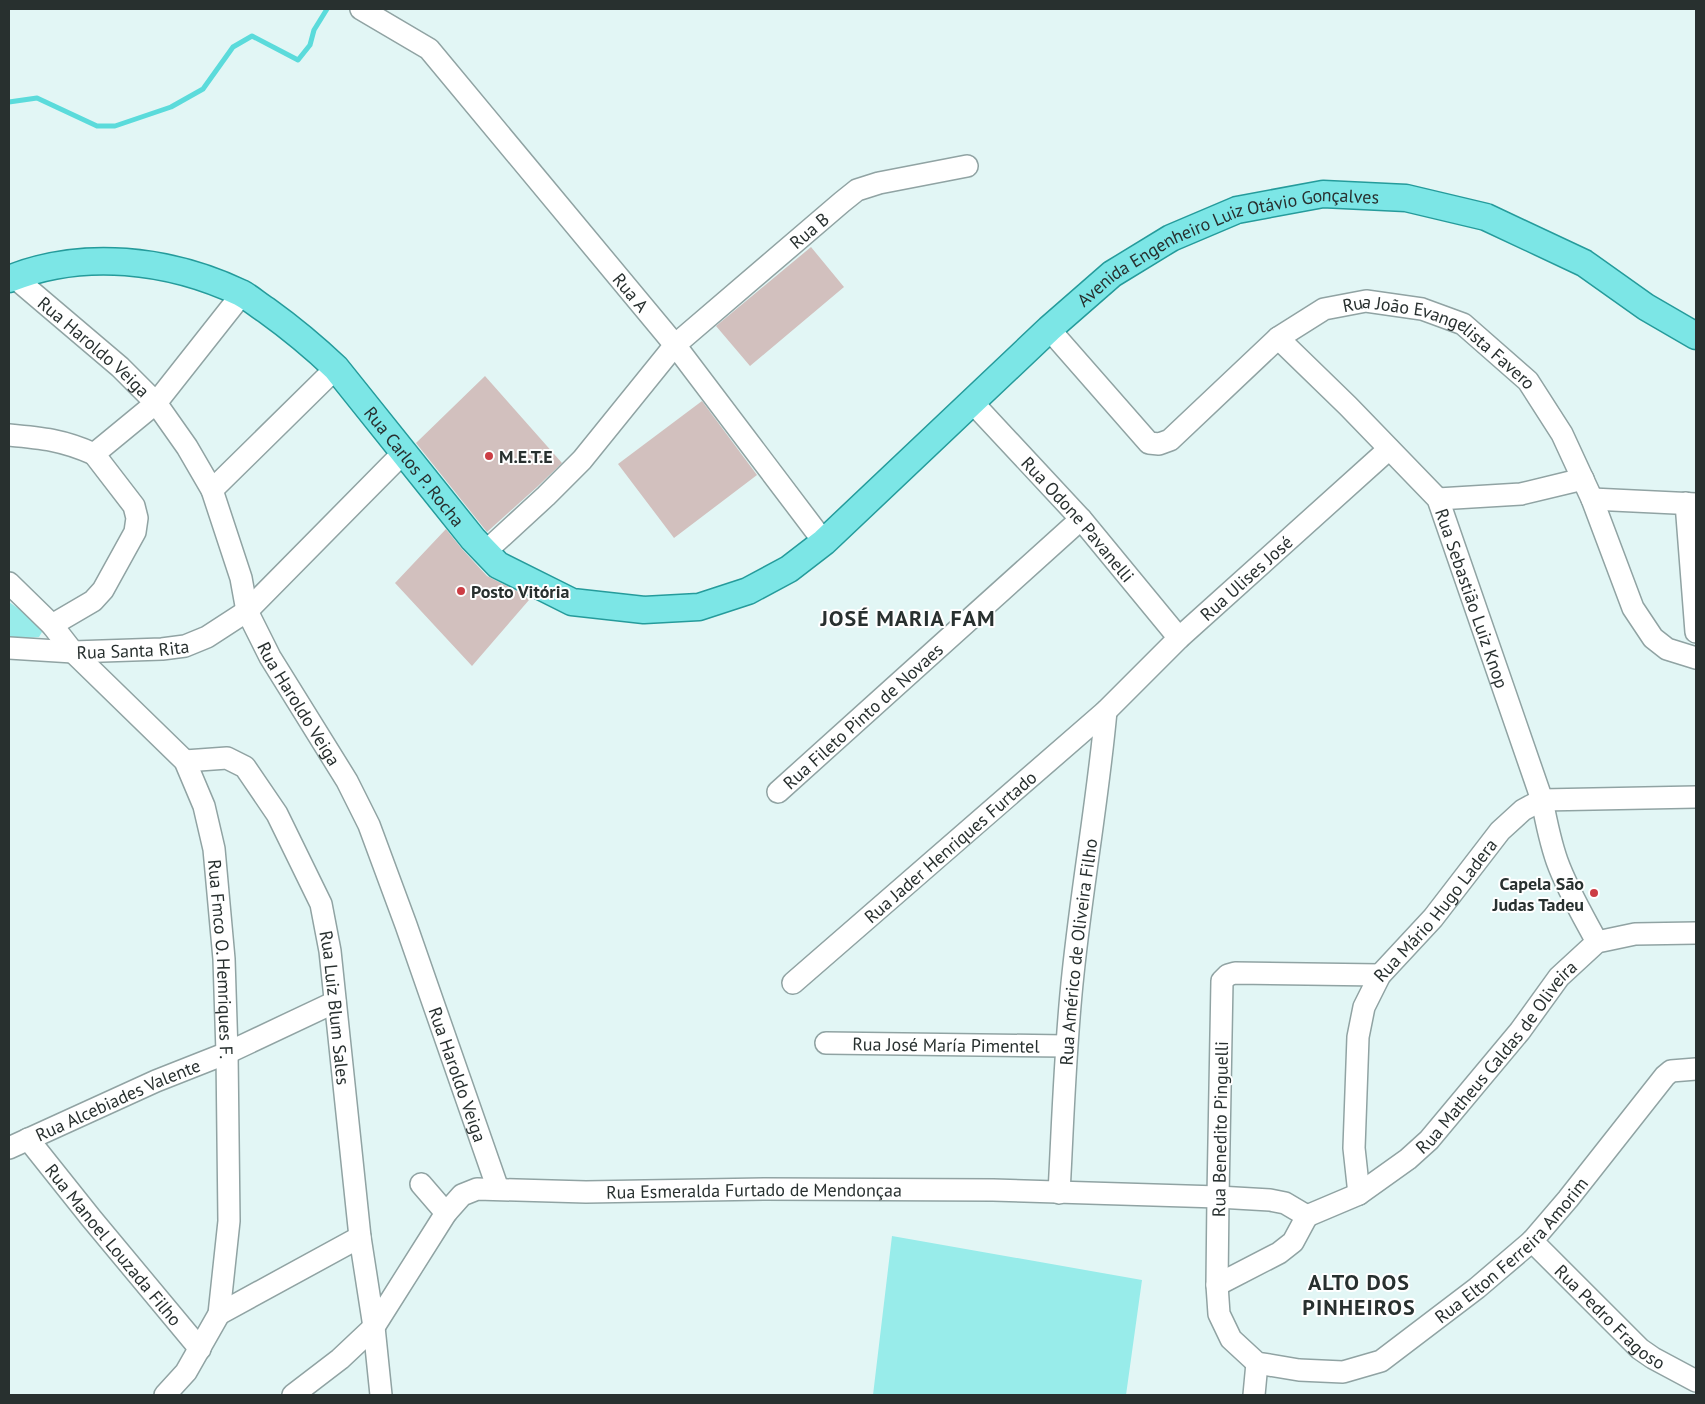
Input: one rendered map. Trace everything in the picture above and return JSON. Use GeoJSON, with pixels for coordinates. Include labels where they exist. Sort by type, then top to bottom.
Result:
{"type":"FeatureCollection","features":[{"type":"Feature","properties":{"kind":"main road","name":"Avenida Engenheiro Luiz Otávio Gonçalves"},"geometry":{"type":"LineString","coordinates":[[824,542],[1049,329],[1112,274],[1171,238],[1237,210],[1323,194],[1406,198],[1486,217],[1584,263],[1646,307],[1696,336]]}},
{"type":"Feature","properties":{"kind":"main road","name":"Rua Carlos P. Rocha"},"geometry":{"type":"LineString","coordinates":[[11,278],[50,266],[88,260],[130,261],[193,275],[242,294],[290,327],[336,368],[473,540],[498,565],[572,602],[644,610],[699,607],[748,591],[789,569],[824,542]]}},
{"type":"Feature","properties":{"kind":"street","name":"Rua A"},"geometry":{"type":"LineString","coordinates":[[361,9],[429,49],[675,345],[824,542]]}},
{"type":"Feature","properties":{"kind":"street","name":"Rua B"},"geometry":{"type":"LineString","coordinates":[[485,552],[582,460],[675,345],[842,202],[858,190],[879,183],[967,166]]}},
{"type":"Feature","properties":{"kind":"street","name":"Rua Haroldo Veiga"},"geometry":{"type":"LineString","coordinates":[[11,278],[120,367],[156,403],[187,447],[212,490],[241,578],[247,611],[270,657],[347,781],[369,826],[406,925],[498,1189]]}},
{"type":"Feature","properties":{"kind":"street"},"geometry":{"type":"LineString","coordinates":[[94,454],[156,403],[242,294]]}},
{"type":"Feature","properties":{"kind":"street","name":"Rua João Evangelista Favero"},"geometry":{"type":"LineString","coordinates":[[1049,329],[1149,443],[1159,444],[1170,440],[1278,338],[1324,309],[1366,301],[1422,309],[1462,324],[1528,381],[1562,434],[1592,499],[1633,608],[1653,638],[1667,649],[1696,658]]}},
{"type":"Feature","properties":{"kind":"street","name":"Rua Sebastião Luiz Knop"},"geometry":{"type":"LineString","coordinates":[[1278,338],[1348,406],[1438,499],[1542,800],[1557,861],[1568,888],[1596,942]]}},
{"type":"Feature","properties":{"kind":"street"},"geometry":{"type":"LineString","coordinates":[[212,490],[336,368]]}},
{"type":"Feature","properties":{"kind":"street","name":"Rua Odone Pavanelli"},"geometry":{"type":"LineString","coordinates":[[972,402],[1081,519],[1179,638]]}},
{"type":"Feature","properties":{"kind":"street"},"geometry":{"type":"LineString","coordinates":[[9,435],[54,439],[94,454],[134,506],[137,518],[135,532],[102,590],[92,601],[52,626]]}},
{"type":"Feature","properties":{"kind":"street","name":"Rua Ulises José"},"geometry":{"type":"LineString","coordinates":[[1106,711],[1179,638],[1389,449]]}},
{"type":"Feature","properties":{"kind":"street","name":"Rua Santa Rita"},"geometry":{"type":"LineString","coordinates":[[9,648],[73,652],[162,649],[185,646],[207,637],[247,611],[404,452]]}},
{"type":"Feature","properties":{"kind":"street"},"geometry":{"type":"LineString","coordinates":[[1438,499],[1521,494],[1583,479]]}},
{"type":"Feature","properties":{"kind":"street"},"geometry":{"type":"LineString","coordinates":[[1592,499],[1691,503],[1696,632]]}},
{"type":"Feature","properties":{"kind":"street","name":"Rua Fileto Pinto de Novaes"},"geometry":{"type":"LineString","coordinates":[[778,792],[1081,519]]}},
{"type":"Feature","properties":{"kind":"street","name":"Rua Fmco O. Hemriques F."},"geometry":{"type":"LineString","coordinates":[[9,583],[52,626],[73,652],[185,761],[204,806],[214,849],[224,960],[229,1221],[219,1314],[186,1372],[165,1395]]}},
{"type":"Feature","properties":{"kind":"street","name":"Rua Jader Henriques Furtado"},"geometry":{"type":"LineString","coordinates":[[793,983],[1106,711]]}},
{"type":"Feature","properties":{"kind":"street","name":"Rua Américo de Oliveira Filho"},"geometry":{"type":"LineString","coordinates":[[1059,1193],[1066,1046],[1073,972],[1102,757],[1106,711]]}},
{"type":"Feature","properties":{"kind":"street","name":"Rua Luiz Blum Sales"},"geometry":{"type":"LineString","coordinates":[[185,761],[227,758],[245,767],[277,814],[321,904],[330,951],[360,1237],[374,1327],[381,1395]]}},
{"type":"Feature","properties":{"kind":"street","name":"Rua Mário Hugo Ladera"},"geometry":{"type":"LineString","coordinates":[[1359,1194],[1354,1148],[1358,1037],[1364,1007],[1380,975],[1433,918],[1500,831],[1523,810],[1542,800],[1696,797]]}},
{"type":"Feature","properties":{"kind":"street"},"geometry":{"type":"LineString","coordinates":[[1596,942],[1635,934],[1696,933]]}},
{"type":"Feature","properties":{"kind":"street","name":"Rua Matheus Caldas de Oliveira"},"geometry":{"type":"LineString","coordinates":[[1307,1216],[1359,1194],[1408,1159],[1429,1140],[1520,1031],[1559,977],[1596,942]]}},
{"type":"Feature","properties":{"kind":"street","name":"Rua Benedito Pinguelli"},"geometry":{"type":"LineString","coordinates":[[1217,1285],[1222,981],[1228,975],[1236,973],[1380,975]]}},
{"type":"Feature","properties":{"kind":"street","name":"Rua Alcebiades Valente"},"geometry":{"type":"LineString","coordinates":[[9,1148],[335,1002]]}},
{"type":"Feature","properties":{"kind":"street","name":"Rua José María Pimentel"},"geometry":{"type":"LineString","coordinates":[[826,1042],[1066,1046]]}},
{"type":"Feature","properties":{"kind":"street","name":"Rua Elton Ferreira Amorim"},"geometry":{"type":"LineString","coordinates":[[1257,1363],[1299,1370],[1343,1372],[1381,1361],[1477,1288],[1532,1241],[1568,1199],[1665,1076],[1671,1071],[1696,1069]]}},
{"type":"Feature","properties":{"kind":"street","name":"Rua Manoel Louzada Filho"},"geometry":{"type":"LineString","coordinates":[[28,1139],[200,1349]]}},
{"type":"Feature","properties":{"kind":"street"},"geometry":{"type":"LineString","coordinates":[[421,1184],[446,1213]]}},
{"type":"Feature","properties":{"kind":"street","name":"Rua Esmeralda Furtado de Mendonçaa"},"geometry":{"type":"LineString","coordinates":[[293,1395],[340,1359],[374,1327],[446,1213],[462,1195],[477,1189],[586,1192],[785,1189],[993,1190],[1218,1197],[1270,1200],[1285,1203],[1307,1216]]}},
{"type":"Feature","properties":{"kind":"street"},"geometry":{"type":"LineString","coordinates":[[1254,1395],[1257,1363],[1231,1339],[1219,1314],[1217,1285],[1279,1253],[1292,1242],[1307,1216]]}},
{"type":"Feature","properties":{"kind":"street"},"geometry":{"type":"LineString","coordinates":[[219,1314],[360,1237]]}},
{"type":"Feature","properties":{"kind":"street","name":"Rua Pedro Fragoso"},"geometry":{"type":"LineString","coordinates":[[1532,1241],[1640,1349],[1696,1382]]}},
{"type":"Feature","properties":{"kind":"shaded area"},"geometry":{"type":"Polygon","coordinates":[[[9,602],[45,627],[39,637],[9,639],[9,602]]]}},
{"type":"Feature","properties":{"kind":"shaded area"},"geometry":{"type":"Polygon","coordinates":[[[892,1236],[1142,1280],[1126,1395],[873,1395],[892,1236]]]}},
{"type":"Feature","properties":{"kind":"building"},"geometry":{"type":"Polygon","coordinates":[[[811,247],[844,287],[750,366],[716,326],[811,247]]]}},
{"type":"Feature","properties":{"kind":"building","name":"M.E.T.E"},"geometry":{"type":"Polygon","coordinates":[[[485,376],[562,463],[487,532],[416,443],[485,376]]]}},
{"type":"Feature","properties":{"kind":"building"},"geometry":{"type":"Polygon","coordinates":[[[702,401],[757,475],[674,538],[618,464],[702,401]]]}},
{"type":"Feature","properties":{"kind":"building","name":"Posto Vitória"},"geometry":{"type":"Polygon","coordinates":[[[446,529],[487,576],[523,594],[529,600],[472,666],[395,583],[446,529]]]}},
{"type":"Feature","properties":{"kind":"waterway"},"geometry":{"type":"LineString","coordinates":[[9,102],[37,98],[97,126],[115,126],[171,107],[203,89],[233,47],[252,36],[298,60],[310,45],[314,30],[327,9]]}},
{"type":"Feature","properties":{"kind":"place","name":"M.E.T.E"},"geometry":{"type":"Point","coordinates":[489,456]}},
{"type":"Feature","properties":{"kind":"place","name":"Posto Vitória"},"geometry":{"type":"Point","coordinates":[461,591]}},
{"type":"Feature","properties":{"kind":"place","name":"Capela São Judas Tadeu"},"geometry":{"type":"Point","coordinates":[1594,893]}},
{"type":"Feature","properties":{"kind":"district","name":"JOSÉ MARIA FAM"},"geometry":{"type":"Point","coordinates":[908,618]}},
{"type":"Feature","properties":{"kind":"district","name":"ALTO DOS PINHEIROS"},"geometry":{"type":"Point","coordinates":[1359,1294]}}]}
